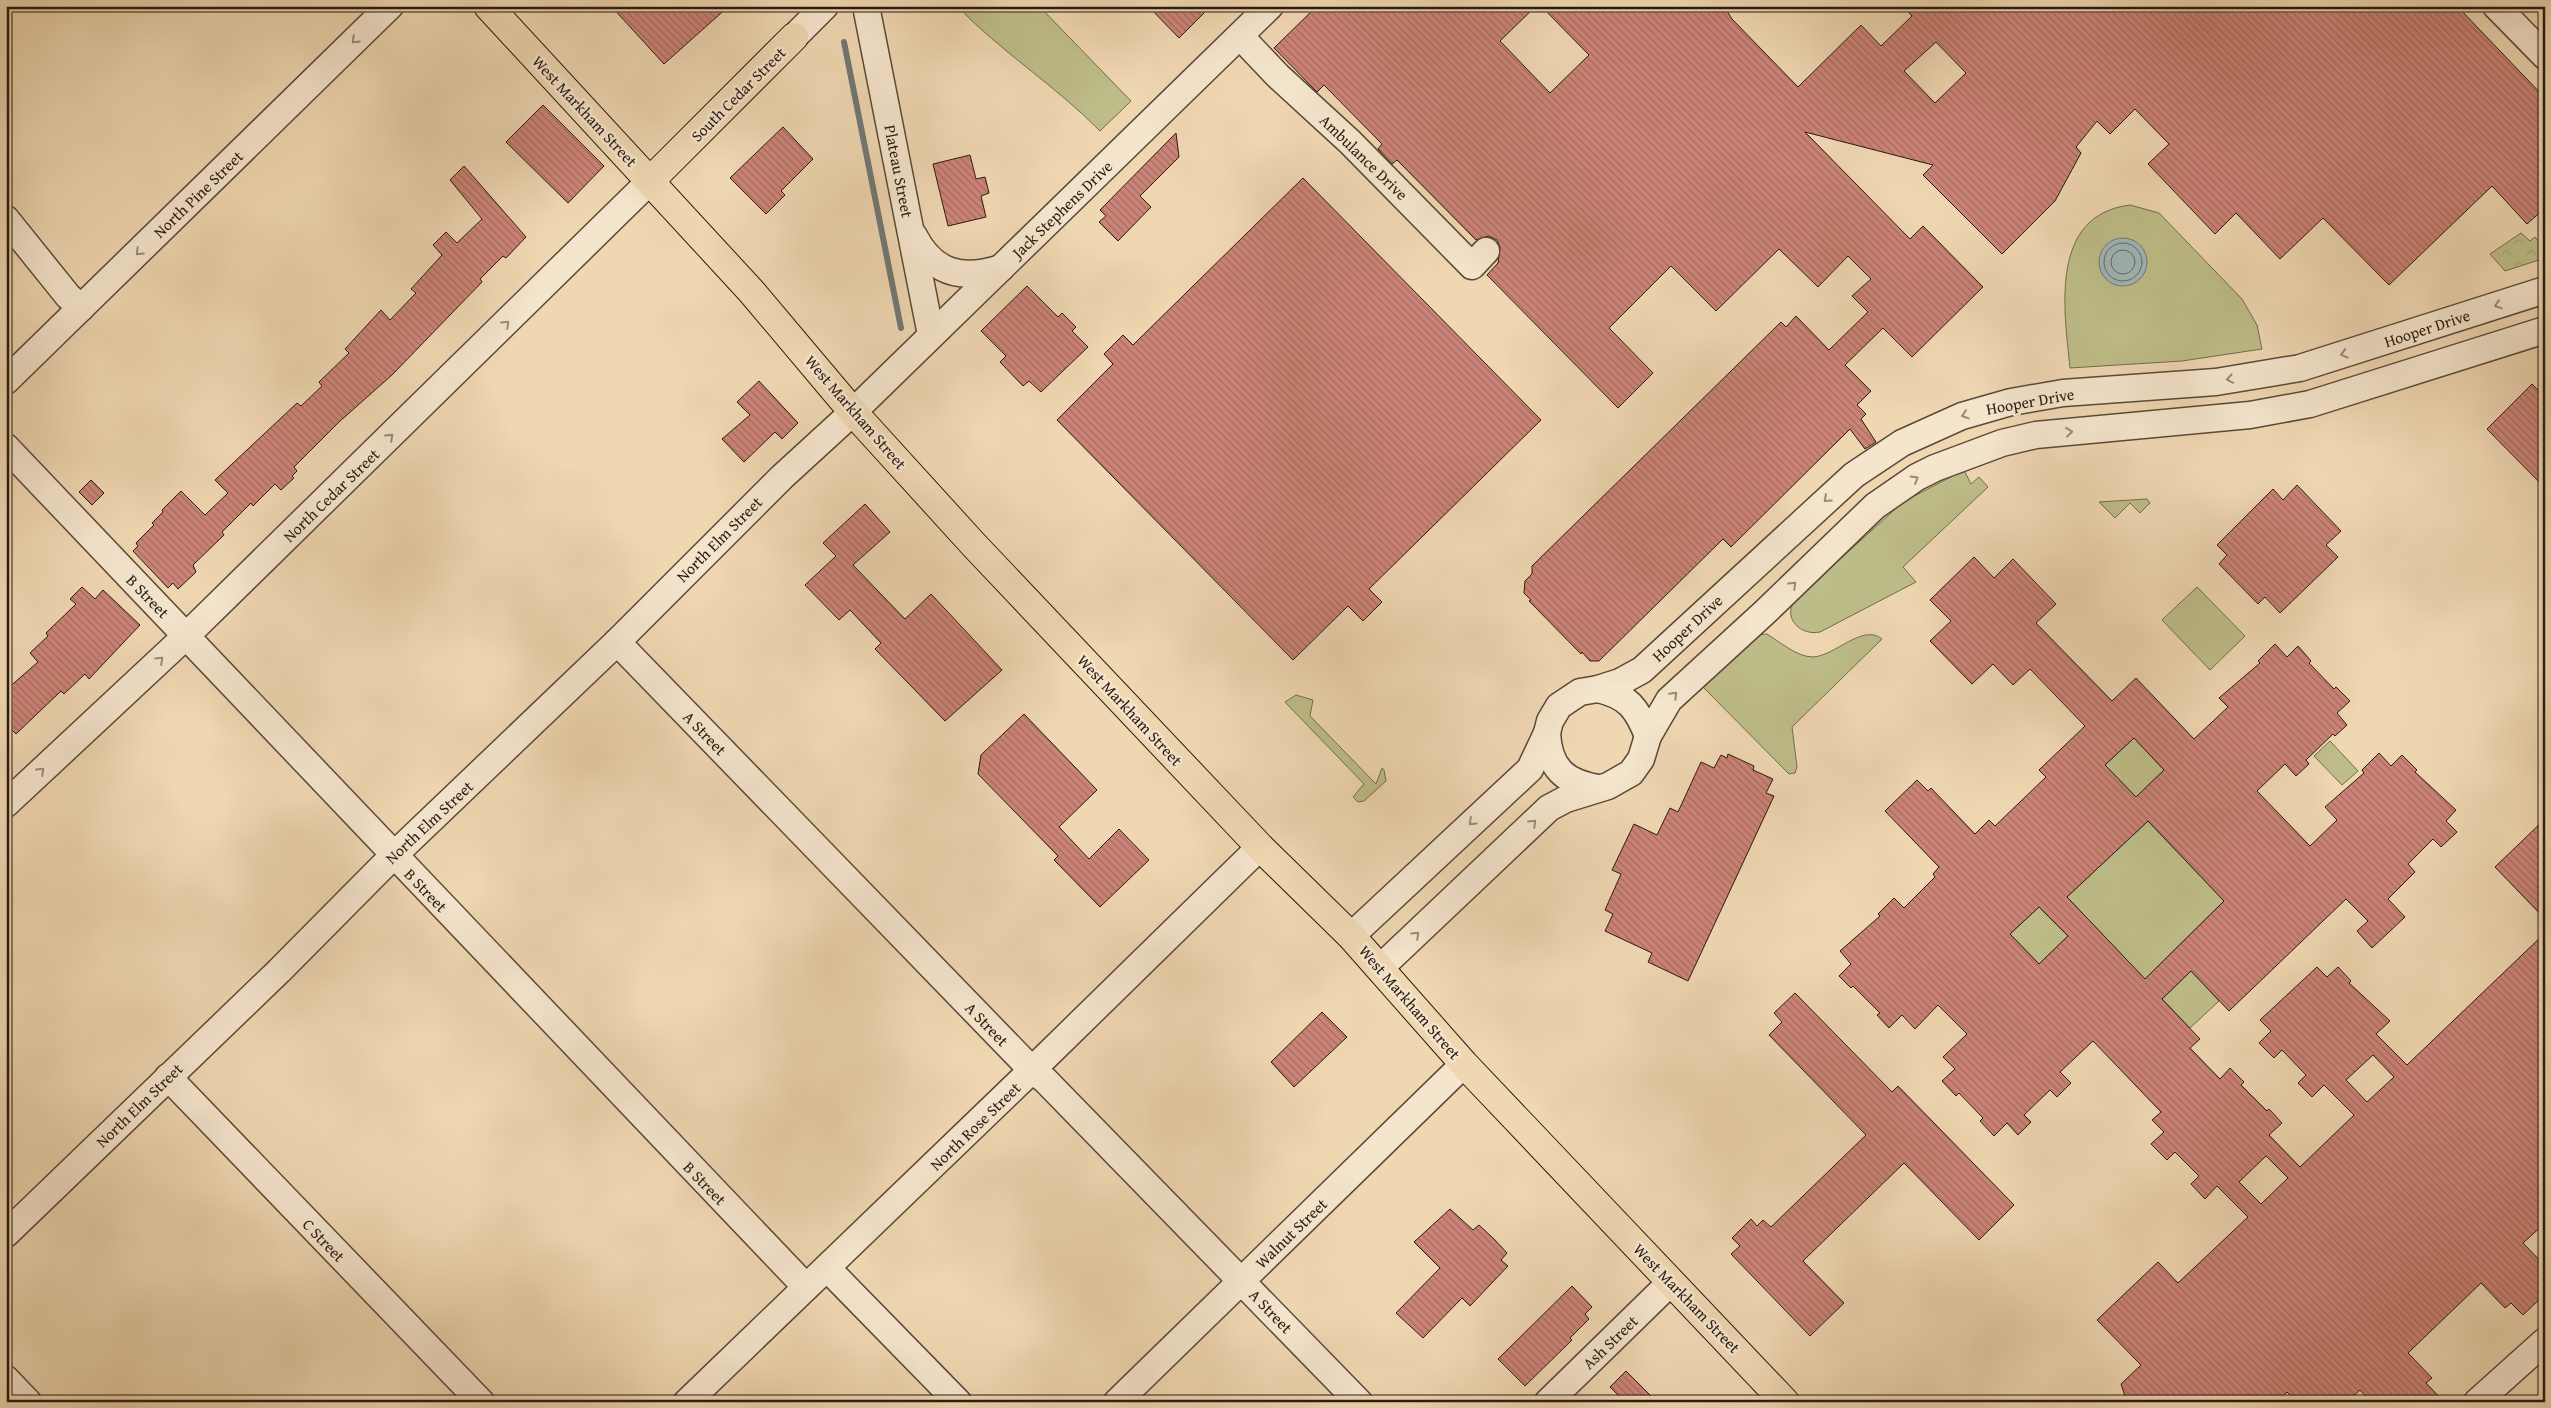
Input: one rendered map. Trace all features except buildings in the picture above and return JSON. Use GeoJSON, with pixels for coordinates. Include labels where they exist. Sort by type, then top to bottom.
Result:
{"type":"FeatureCollection","features":[{"type":"Feature","properties":{"kind":"main road","name":"West Markham Street"},"geometry":{"type":"LineString","coordinates":[[488,6],[778,322],[854,412],[974,545],[1260,847],[1352,936],[1464,1064],[1785,1402]]}},
{"type":"Feature","properties":{"kind":"main road","name":"South Cedar Street"},"geometry":{"type":"LineString","coordinates":[[650,181],[794,37]]}},
{"type":"Feature","properties":{"kind":"street","name":"North Pine Street"},"geometry":{"type":"LineString","coordinates":[[6,381],[390,6]]}},
{"type":"Feature","properties":{"kind":"street","name":"South Cedar Street"},"geometry":{"type":"LineString","coordinates":[[794,37],[825,6]]}},
{"type":"Feature","properties":{"kind":"street","name":"Plateau Street"},"geometry":{"type":"LineString","coordinates":[[866,6],[931,335]]}},
{"type":"Feature","properties":{"kind":"street","name":"Jack Stephens Drive"},"geometry":{"type":"LineString","coordinates":[[854,412],[1270,6]]}},
{"type":"Feature","properties":{"kind":"street"},"geometry":{"type":"LineString","coordinates":[[2496,6],[2545,56]]}},
{"type":"Feature","properties":{"kind":"street","name":"Ambulance Drive"},"geometry":{"type":"LineString","coordinates":[[1240,36],[1278,76],[1350,142],[1472,266],[1486,251]]}},
{"type":"Feature","properties":{"kind":"street","name":"North Cedar Street"},"geometry":{"type":"LineString","coordinates":[[6,804],[186,636],[650,181]]}},
{"type":"Feature","properties":{"kind":"street"},"geometry":{"type":"LineString","coordinates":[[6,219],[68,296],[81,308]]}},
{"type":"Feature","properties":{"kind":"street"},"geometry":{"type":"LineString","coordinates":[[910,229],[926,254],[947,270],[973,275],[1001,268]]}},
{"type":"Feature","properties":{"kind":"street","name":"Hooper Drive"},"geometry":{"type":"LineString","coordinates":[[1352,936],[1530,769],[1547,733],[1550,721],[1559,706],[1580,692],[1620,682],[1642,670],[1854,475],[1902,443],[1962,416],[2011,402],[2063,393],[2216,382],[2300,368],[2545,290]]}},
{"type":"Feature","properties":{"kind":"street"},"geometry":{"type":"LineString","coordinates":[[1380,968],[1549,808],[1566,799],[1608,786],[1631,774],[1641,759],[1648,736],[1669,700],[1764,613],[1875,506],[1917,477],[2002,442],[2036,436],[2250,415],[2310,404],[2545,330]]}},
{"type":"Feature","properties":{"kind":"street","name":"North Elm Street"},"geometry":{"type":"LineString","coordinates":[[6,1234],[279,971],[393,856],[617,642],[782,476],[854,412]]}},
{"type":"Feature","properties":{"kind":"street","name":"B Street"},"geometry":{"type":"LineString","coordinates":[[6,447],[806,1288]]}},
{"type":"Feature","properties":{"kind":"street","name":"A Street"},"geometry":{"type":"LineString","coordinates":[[617,642],[1032,1070],[1045,1080],[1359,1402]]}},
{"type":"Feature","properties":{"kind":"street"},"geometry":{"type":"LineString","coordinates":[[1598,689],[1615,693],[1632,704],[1641,718],[1648,736]]}},
{"type":"Feature","properties":{"kind":"street"},"geometry":{"type":"LineString","coordinates":[[1547,733],[1551,756],[1564,776],[1580,785],[1598,788]]}},
{"type":"Feature","properties":{"kind":"street","name":"North Rose Street"},"geometry":{"type":"LineString","coordinates":[[686,1402],[1032,1070],[1260,847]]}},
{"type":"Feature","properties":{"kind":"street","name":"Walnut Street"},"geometry":{"type":"LineString","coordinates":[[1117,1402],[1464,1064]]}},
{"type":"Feature","properties":{"kind":"street","name":"C Street"},"geometry":{"type":"LineString","coordinates":[[168,1077],[481,1402]]}},
{"type":"Feature","properties":{"kind":"street"},"geometry":{"type":"LineString","coordinates":[[827,1268],[958,1402]]}},
{"type":"Feature","properties":{"kind":"street","name":"Ash Street"},"geometry":{"type":"LineString","coordinates":[[1548,1402],[1671,1282]]}},
{"type":"Feature","properties":{"kind":"street"},"geometry":{"type":"LineString","coordinates":[[2477,1402],[2545,1341]]}},
{"type":"Feature","properties":{"kind":"street"},"geometry":{"type":"LineString","coordinates":[[6,1379],[28,1402]]}},
{"type":"Feature","properties":{"kind":"green space"},"geometry":{"type":"Polygon","coordinates":[[[957,6],[1039,6],[1131,101],[1100,131],[1083,114],[974,23],[957,6]]]}},
{"type":"Feature","properties":{"kind":"green space"},"geometry":{"type":"Polygon","coordinates":[[[2130,205],[2159,213],[2242,299],[2257,325],[2262,349],[2182,361],[2070,368],[2065,319],[2065,294],[2067,268],[2074,246],[2086,227],[2104,212],[2130,205]]]}},
{"type":"Feature","properties":{"kind":"green space"},"geometry":{"type":"Polygon","coordinates":[[[2521,233],[2530,241],[2535,237],[2545,249],[2545,258],[2505,271],[2490,254],[2521,233]]]}},
{"type":"Feature","properties":{"kind":"green space"},"geometry":{"type":"Polygon","coordinates":[[[1964,470],[1971,484],[1979,477],[1988,487],[1903,567],[1916,582],[1820,632],[1806,631],[1796,625],[1792,620],[1791,614],[1794,601],[1903,502],[1964,470]]]}},
{"type":"Feature","properties":{"kind":"green space"},"geometry":{"type":"Polygon","coordinates":[[[2147,499],[2150,503],[2140,513],[2130,503],[2115,518],[2099,502],[2147,499]]]}},
{"type":"Feature","properties":{"kind":"green space"},"geometry":{"type":"Polygon","coordinates":[[[2197,587],[2245,636],[2210,670],[2162,620],[2197,587]]]}},
{"type":"Feature","properties":{"kind":"green space"},"geometry":{"type":"Polygon","coordinates":[[[1767,634],[1801,655],[1813,657],[1830,652],[1858,637],[1874,635],[1882,639],[1792,727],[1797,767],[1795,773],[1789,774],[1700,684],[1757,635],[1767,634]]]}},
{"type":"Feature","properties":{"kind":"green space"},"geometry":{"type":"Polygon","coordinates":[[[1296,695],[1313,700],[1310,716],[1376,784],[1382,768],[1384,770],[1386,781],[1364,801],[1358,802],[1353,797],[1364,784],[1285,702],[1296,695]]]}},
{"type":"Feature","properties":{"kind":"green space"},"geometry":{"type":"Polygon","coordinates":[[[2134,738],[2164,770],[2136,797],[2105,765],[2134,738]]]}},
{"type":"Feature","properties":{"kind":"green space"},"geometry":{"type":"Polygon","coordinates":[[[2330,741],[2358,771],[2342,785],[2314,756],[2330,741]]]}},
{"type":"Feature","properties":{"kind":"green space"},"geometry":{"type":"Polygon","coordinates":[[[2148,821],[2224,901],[2145,979],[2067,897],[2148,821]]]}},
{"type":"Feature","properties":{"kind":"green space"},"geometry":{"type":"Polygon","coordinates":[[[2039,907],[2068,936],[2039,964],[2010,934],[2039,907]]]}},
{"type":"Feature","properties":{"kind":"green space"},"geometry":{"type":"Polygon","coordinates":[[[2191,971],[2219,1001],[2190,1028],[2162,999],[2191,971]]]}},
{"type":"Feature","properties":{"kind":"water"},"geometry":{"type":"Polygon","coordinates":[[[2123,238],[2132,240],[2140,245],[2145,253],[2147,262],[2145,271],[2140,279],[2132,284],[2123,286],[2114,284],[2106,279],[2101,271],[2099,262],[2101,253],[2106,245],[2114,240],[2123,238]]]}},
{"type":"Feature","properties":{"kind":"waterway"},"geometry":{"type":"LineString","coordinates":[[844,42],[901,328]]}}]}
